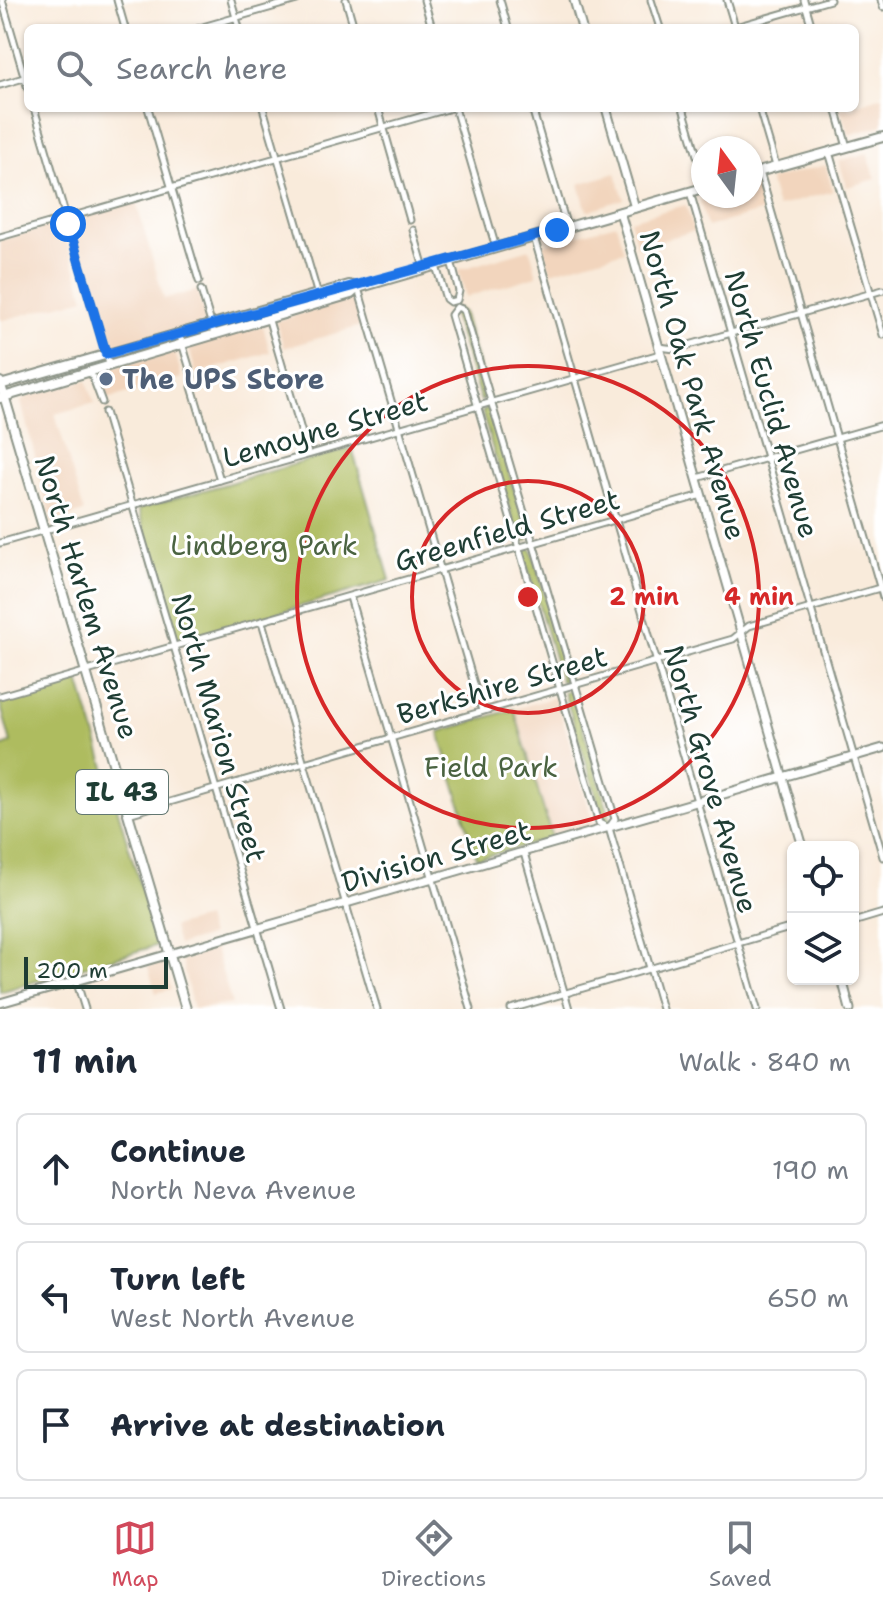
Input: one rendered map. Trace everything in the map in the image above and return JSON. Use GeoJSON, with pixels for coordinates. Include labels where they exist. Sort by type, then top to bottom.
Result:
{"type":"FeatureCollection","features":[{"type":"Feature","properties":{"kind":"main road"},"geometry":{"type":"LineString","coordinates":[[763,171],[883,137]]}},
{"type":"Feature","properties":{"kind":"main road"},"geometry":{"type":"LineString","coordinates":[[0,384],[108,359],[318,298],[351,294],[358,288],[424,268],[690,192]]}},
{"type":"Feature","properties":{"kind":"main road"},"geometry":{"type":"LineString","coordinates":[[2,398],[94,372],[108,359]]}},
{"type":"Feature","properties":{"kind":"main road","name":"North Harlem Avenue"},"geometry":{"type":"LineString","coordinates":[[0,384],[186,1009]]}},
{"type":"Feature","properties":{"kind":"street"},"geometry":{"type":"LineString","coordinates":[[2,0],[24,71]]}},
{"type":"Feature","properties":{"kind":"street"},"geometry":{"type":"LineString","coordinates":[[117,0],[124,24]]}},
{"type":"Feature","properties":{"kind":"street"},"geometry":{"type":"LineString","coordinates":[[231,0],[238,24]]}},
{"type":"Feature","properties":{"kind":"street"},"geometry":{"type":"LineString","coordinates":[[212,24],[297,0]]}},
{"type":"Feature","properties":{"kind":"street"},"geometry":{"type":"LineString","coordinates":[[346,0],[353,24]]}},
{"type":"Feature","properties":{"kind":"street"},"geometry":{"type":"LineString","coordinates":[[424,0],[431,24]]}},
{"type":"Feature","properties":{"kind":"street"},"geometry":{"type":"LineString","coordinates":[[500,0],[507,24]]}},
{"type":"Feature","properties":{"kind":"street"},"geometry":{"type":"LineString","coordinates":[[574,0],[581,24]]}},
{"type":"Feature","properties":{"kind":"street"},"geometry":{"type":"LineString","coordinates":[[651,0],[659,24]]}},
{"type":"Feature","properties":{"kind":"street"},"geometry":{"type":"LineString","coordinates":[[727,0],[733,24]]}},
{"type":"Feature","properties":{"kind":"street"},"geometry":{"type":"LineString","coordinates":[[745,24],[805,3],[830,0]]}},
{"type":"Feature","properties":{"kind":"street"},"geometry":{"type":"LineString","coordinates":[[881,0],[883,7]]}},
{"type":"Feature","properties":{"kind":"street"},"geometry":{"type":"LineString","coordinates":[[805,3],[811,24]]}},
{"type":"Feature","properties":{"kind":"street"},"geometry":{"type":"LineString","coordinates":[[0,85],[24,78]]}},
{"type":"Feature","properties":{"kind":"street"},"geometry":{"type":"LineString","coordinates":[[35,112],[108,359]]}},
{"type":"Feature","properties":{"kind":"street"},"geometry":{"type":"LineString","coordinates":[[149,112],[199,281]]}},
{"type":"Feature","properties":{"kind":"street"},"geometry":{"type":"LineString","coordinates":[[264,112],[318,298]]}},
{"type":"Feature","properties":{"kind":"street"},"geometry":{"type":"LineString","coordinates":[[379,112],[410,220]]}},
{"type":"Feature","properties":{"kind":"street"},"geometry":{"type":"LineString","coordinates":[[0,237],[438,112]]}},
{"type":"Feature","properties":{"kind":"street"},"geometry":{"type":"LineString","coordinates":[[454,112],[496,248]]}},
{"type":"Feature","properties":{"kind":"street"},"geometry":{"type":"LineString","coordinates":[[533,112],[567,227]]}},
{"type":"Feature","properties":{"kind":"street","name":"North Oak Park Avenue"},"geometry":{"type":"LineString","coordinates":[[607,112],[635,208]]}},
{"type":"Feature","properties":{"kind":"street"},"geometry":{"type":"LineString","coordinates":[[684,112],[691,136]]}},
{"type":"Feature","properties":{"kind":"street"},"geometry":{"type":"LineString","coordinates":[[760,112],[777,167]]}},
{"type":"Feature","properties":{"kind":"street"},"geometry":{"type":"LineString","coordinates":[[837,112],[847,147]]}},
{"type":"Feature","properties":{"kind":"street"},"geometry":{"type":"LineString","coordinates":[[829,152],[883,335]]}},
{"type":"Feature","properties":{"kind":"street","name":"North Euclid Avenue"},"geometry":{"type":"LineString","coordinates":[[690,192],[883,857]]}},
{"type":"Feature","properties":{"kind":"street"},"geometry":{"type":"LineString","coordinates":[[763,198],[801,314],[883,597]]}},
{"type":"Feature","properties":{"kind":"street","name":"North Oak Park Avenue"},"geometry":{"type":"LineString","coordinates":[[620,212],[801,841]]}},
{"type":"Feature","properties":{"kind":"street"},"geometry":{"type":"LineString","coordinates":[[413,230],[424,268]]}},
{"type":"Feature","properties":{"kind":"street","name":"North Grove Avenue"},"geometry":{"type":"LineString","coordinates":[[534,237],[757,1009]]}},
{"type":"Feature","properties":{"kind":"street"},"geometry":{"type":"LineString","coordinates":[[436,265],[454,301],[459,291],[451,261]]}},
{"type":"Feature","properties":{"kind":"street"},"geometry":{"type":"LineString","coordinates":[[358,288],[482,711]]}},
{"type":"Feature","properties":{"kind":"street"},"geometry":{"type":"LineString","coordinates":[[201,290],[213,329]]}},
{"type":"Feature","properties":{"kind":"street"},"geometry":{"type":"LineString","coordinates":[[661,353],[883,290]]}},
{"type":"Feature","properties":{"kind":"street"},"geometry":{"type":"LineString","coordinates":[[609,828],[599,824],[477,406],[451,315],[457,307],[464,310],[615,819],[609,828],[662,1009]]}},
{"type":"Feature","properties":{"kind":"street"},"geometry":{"type":"LineString","coordinates":[[267,313],[308,454]]}},
{"type":"Feature","properties":{"kind":"street"},"geometry":{"type":"LineString","coordinates":[[180,338],[192,376]]}},
{"type":"Feature","properties":{"kind":"street"},"geometry":{"type":"LineString","coordinates":[[661,353],[675,349]]}},
{"type":"Feature","properties":{"kind":"street","name":"Lemoyne Street"},"geometry":{"type":"LineString","coordinates":[[0,543],[661,353]]}},
{"type":"Feature","properties":{"kind":"street"},"geometry":{"type":"LineString","coordinates":[[94,372],[102,402]]}},
{"type":"Feature","properties":{"kind":"street"},"geometry":{"type":"LineString","coordinates":[[192,387],[220,480]]}},
{"type":"Feature","properties":{"kind":"street","name":"North Marion Street"},"geometry":{"type":"LineString","coordinates":[[105,412],[281,1009]]}},
{"type":"Feature","properties":{"kind":"street"},"geometry":{"type":"LineString","coordinates":[[697,478],[883,425]]}},
{"type":"Feature","properties":{"kind":"street","name":"Greenfield Street"},"geometry":{"type":"LineString","coordinates":[[0,696],[702,495]]}},
{"type":"Feature","properties":{"kind":"street","name":"Berkshire Street"},"geometry":{"type":"LineString","coordinates":[[128,814],[733,639],[749,626],[882,587]]}},
{"type":"Feature","properties":{"kind":"street"},"geometry":{"type":"LineString","coordinates":[[350,597],[471,1009]]}},
{"type":"Feature","properties":{"kind":"street"},"geometry":{"type":"LineString","coordinates":[[262,622],[377,1009]]}},
{"type":"Feature","properties":{"kind":"street","name":"Division Street"},"geometry":{"type":"LineString","coordinates":[[0,1003],[883,748]]}},
{"type":"Feature","properties":{"kind":"street"},"geometry":{"type":"LineString","coordinates":[[524,853],[569,1009]]}},
{"type":"Feature","properties":{"kind":"street"},"geometry":{"type":"LineString","coordinates":[[859,920],[883,913]]}},
{"type":"Feature","properties":{"kind":"street"},"geometry":{"type":"LineString","coordinates":[[511,1009],[787,929]]}},
{"type":"Feature","properties":{"kind":"street"},"geometry":{"type":"LineString","coordinates":[[76,980],[85,1009]]}},
{"type":"Feature","properties":{"kind":"street"},"geometry":{"type":"LineString","coordinates":[[844,985],[850,1009]]}},
{"type":"Feature","properties":{"kind":"shaded area"},"geometry":{"type":"Polygon","coordinates":[[[883,96],[883,125],[849,135],[841,112],[859,112],[859,104],[883,96]]]}},
{"type":"Feature","properties":{"kind":"shaded area"},"geometry":{"type":"Polygon","coordinates":[[[867,153],[876,179],[847,187],[839,161],[867,153]]]}},
{"type":"Feature","properties":{"kind":"shaded area"},"geometry":{"type":"Polygon","coordinates":[[[826,165],[833,191],[777,207],[769,180],[826,165]]]}},
{"type":"Feature","properties":{"kind":"shaded area"},"geometry":{"type":"Polygon","coordinates":[[[616,173],[624,199],[587,211],[579,184],[616,173]]]}},
{"type":"Feature","properties":{"kind":"shaded area"},"geometry":{"type":"Polygon","coordinates":[[[136,202],[164,299],[198,290],[205,322],[112,349],[107,347],[71,221],[136,202]]]}},
{"type":"Feature","properties":{"kind":"shaded area"},"geometry":{"type":"Polygon","coordinates":[[[686,205],[694,231],[637,247],[630,220],[686,205]]]}},
{"type":"Feature","properties":{"kind":"shaded area"},"geometry":{"type":"Polygon","coordinates":[[[702,208],[762,208],[763,211],[707,227],[702,208]]]}},
{"type":"Feature","properties":{"kind":"shaded area"},"geometry":{"type":"Polygon","coordinates":[[[61,223],[85,298],[0,321],[0,240],[61,223]]]}},
{"type":"Feature","properties":{"kind":"shaded area"},"geometry":{"type":"Polygon","coordinates":[[[616,224],[624,251],[551,272],[543,245],[616,224]]]}},
{"type":"Feature","properties":{"kind":"shaded area"},"geometry":{"type":"Polygon","coordinates":[[[530,249],[537,276],[466,297],[458,270],[530,249]]]}},
{"type":"Feature","properties":{"kind":"shaded area"},"geometry":{"type":"Polygon","coordinates":[[[354,299],[361,326],[284,348],[276,321],[354,299]]]}},
{"type":"Feature","properties":{"kind":"shaded area"},"geometry":{"type":"Polygon","coordinates":[[[263,326],[270,352],[196,374],[189,347],[263,326]]]}},
{"type":"Feature","properties":{"kind":"shaded area"},"geometry":{"type":"Polygon","coordinates":[[[175,351],[182,378],[107,399],[100,372],[175,351]]]}},
{"type":"Feature","properties":{"kind":"shaded area"},"geometry":{"type":"Polygon","coordinates":[[[87,380],[94,403],[55,414],[84,512],[52,522],[21,402],[26,397],[87,380]]]}},
{"type":"Feature","properties":{"kind":"shaded area"},"geometry":{"type":"Polygon","coordinates":[[[556,697],[594,825],[552,838],[514,709],[556,697]]]}},
{"type":"Feature","properties":{"kind":"shaded area"},"geometry":{"type":"Polygon","coordinates":[[[205,918],[210,936],[178,945],[173,927],[205,918]]]}},
{"type":"Feature","properties":{"kind":"shaded area"},"geometry":{"type":"Polygon","coordinates":[[[215,949],[232,1004],[193,1009],[182,961],[215,949]]]}},
{"type":"Feature","properties":{"kind":"shaded area"},"geometry":{"type":"Polygon","coordinates":[[[163,962],[171,989],[156,993],[148,967],[163,962]]]}},
{"type":"Feature","properties":{"kind":"green space"},"geometry":{"type":"Polygon","coordinates":[[[458,309],[463,312],[487,396],[481,401],[453,314],[458,309]]]}},
{"type":"Feature","properties":{"kind":"green space"},"geometry":{"type":"Polygon","coordinates":[[[488,407],[529,537],[527,541],[519,540],[482,412],[488,407]]]}},
{"type":"Feature","properties":{"kind":"green space","name":"Lindberg Park"},"geometry":{"type":"Polygon","coordinates":[[[352,448],[390,580],[177,642],[138,509],[352,448]]]}},
{"type":"Feature","properties":{"kind":"green space"},"geometry":{"type":"Polygon","coordinates":[[[529,548],[569,682],[561,681],[523,552],[529,548]]]}},
{"type":"Feature","properties":{"kind":"green space"},"geometry":{"type":"Polygon","coordinates":[[[79,680],[158,945],[0,992],[0,747],[11,743],[0,703],[79,680]]]}},
{"type":"Feature","properties":{"kind":"green space"},"geometry":{"type":"Polygon","coordinates":[[[571,689],[611,820],[605,823],[564,692],[571,689]]]}},
{"type":"Feature","properties":{"kind":"green space","name":"Field Park"},"geometry":{"type":"Polygon","coordinates":[[[514,709],[552,838],[477,859],[439,732],[514,709]]]}},
{"type":"Feature","properties":{"kind":"place","name":"The UPS Store"},"geometry":{"type":"Point","coordinates":[106,379]}},
{"type":"Feature","properties":{"kind":"route"},"geometry":{"type":"LineString","coordinates":[[68,224],[106,354],[349,285],[358,288],[557,230]]}}]}
